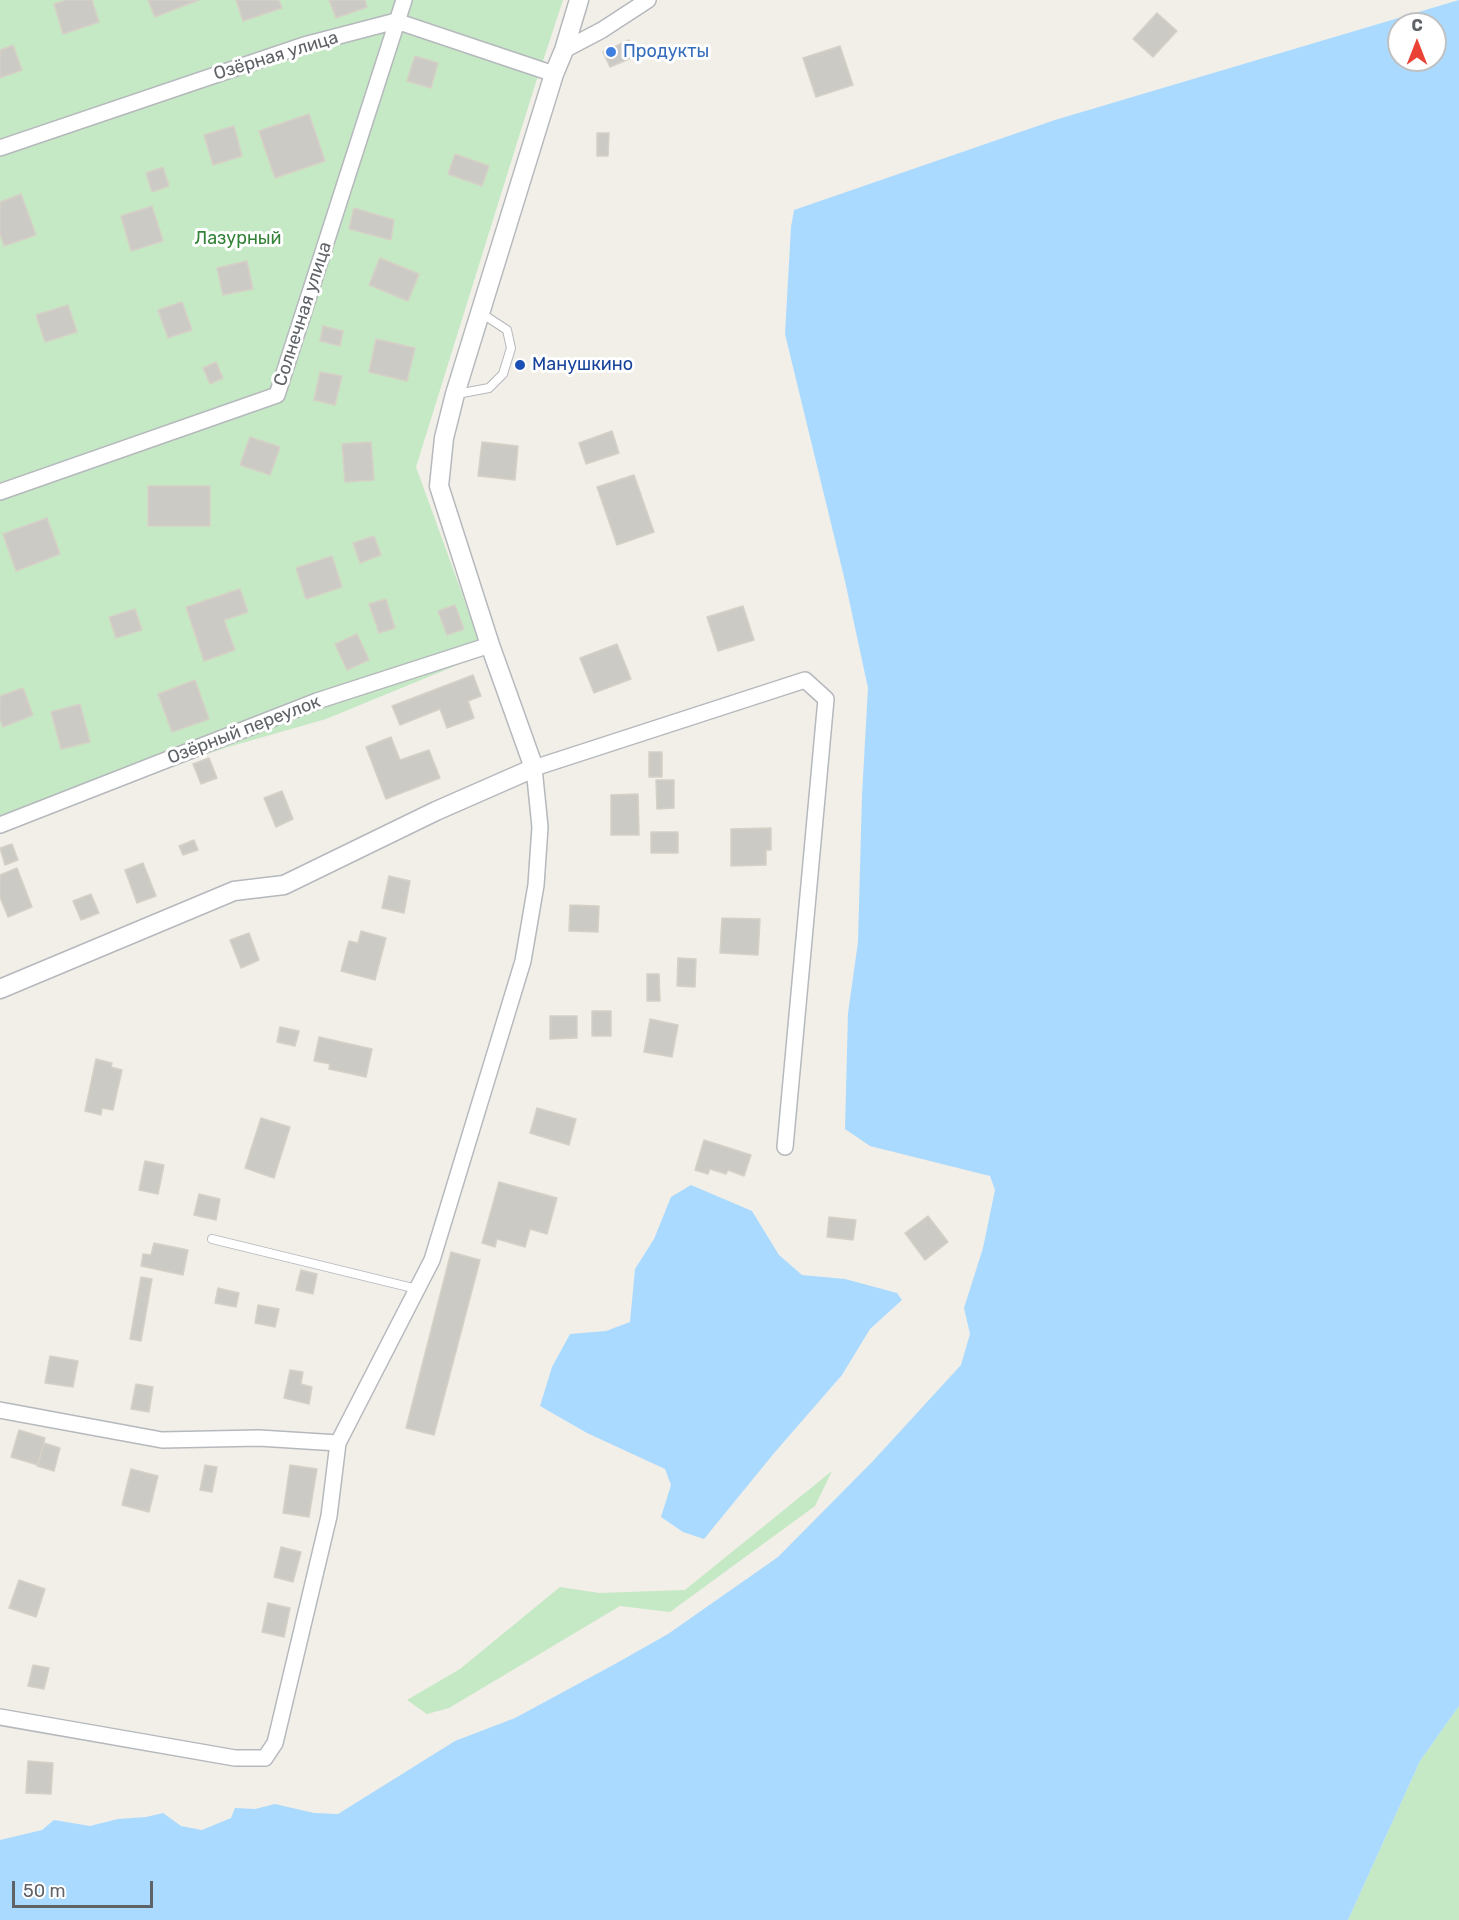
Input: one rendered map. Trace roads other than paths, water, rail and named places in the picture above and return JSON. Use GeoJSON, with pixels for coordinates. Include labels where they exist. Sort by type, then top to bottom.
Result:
{"type":"FeatureCollection","features":[{"type":"Feature","properties":{"kind":"street"},"geometry":{"type":"LineString","coordinates":[[404,0],[396,21],[554,74]]}},
{"type":"Feature","properties":{"kind":"street"},"geometry":{"type":"LineString","coordinates":[[0,1717],[235,1758],[265,1758],[275,1743],[329,1516],[338,1443],[432,1260],[523,961],[536,885],[540,827],[534,768],[490,645],[439,486],[444,438],[455,394],[579,0]]}},
{"type":"Feature","properties":{"kind":"street"},"geometry":{"type":"LineString","coordinates":[[564,50],[602,30],[648,0]]}},
{"type":"Feature","properties":{"kind":"street","name":"Озёрная улица"},"geometry":{"type":"LineString","coordinates":[[0,148],[304,45],[396,21]]}},
{"type":"Feature","properties":{"kind":"street","name":"Солнечная улица"},"geometry":{"type":"LineString","coordinates":[[0,492],[278,395],[396,21]]}},
{"type":"Feature","properties":{"kind":"street","name":"Озёрный переулок"},"geometry":{"type":"LineString","coordinates":[[0,825],[317,701],[490,645]]}},
{"type":"Feature","properties":{"kind":"street"},"geometry":{"type":"LineString","coordinates":[[0,989],[234,891],[284,885],[436,811],[534,768],[805,680],[826,699],[785,1147]]}},
{"type":"Feature","properties":{"kind":"street"},"geometry":{"type":"LineString","coordinates":[[0,1410],[162,1440],[259,1438],[338,1443]]}},
{"type":"Feature","properties":{"kind":"lane"},"geometry":{"type":"LineString","coordinates":[[455,394],[489,388],[503,374],[511,348],[507,330],[480,312]]}},
{"type":"Feature","properties":{"kind":"lane"},"geometry":{"type":"LineString","coordinates":[[212,1239],[417,1289]]}},
{"type":"Feature","properties":{"kind":"water"},"geometry":{"type":"Polygon","coordinates":[[[1459,0],[1459,1706],[1420,1761],[1348,1920],[0,1920],[0,1840],[42,1830],[54,1820],[90,1826],[118,1819],[163,1813],[181,1826],[202,1830],[231,1818],[235,1808],[255,1809],[275,1804],[314,1813],[338,1814],[455,1741],[515,1718],[668,1634],[778,1557],[872,1462],[961,1365],[970,1334],[964,1308],[983,1248],[995,1190],[990,1176],[870,1146],[845,1129],[848,1013],[858,942],[868,688],[845,581],[785,334],[794,210],[1055,120],[1387,21],[1387,72],[1447,72],[1447,12],[1419,12],[1459,0]]]}},
{"type":"Feature","properties":{"kind":"water"},"geometry":{"type":"Polygon","coordinates":[[[691,1185],[752,1211],[779,1255],[802,1275],[845,1279],[897,1293],[902,1300],[870,1329],[842,1375],[704,1539],[683,1532],[661,1517],[671,1485],[665,1469],[587,1433],[540,1406],[552,1367],[570,1334],[606,1331],[630,1322],[635,1269],[654,1239],[671,1197],[691,1185]]]}},
{"type":"Feature","properties":{"kind":"place","name":"Продукты"},"geometry":{"type":"Point","coordinates":[611,52]}},
{"type":"Feature","properties":{"kind":"place","name":"Манушкино"},"geometry":{"type":"Point","coordinates":[520,365]}},
{"type":"Feature","properties":{"kind":"park label","name":"Лазурный"},"geometry":{"type":"Point","coordinates":[238,239]}}]}
